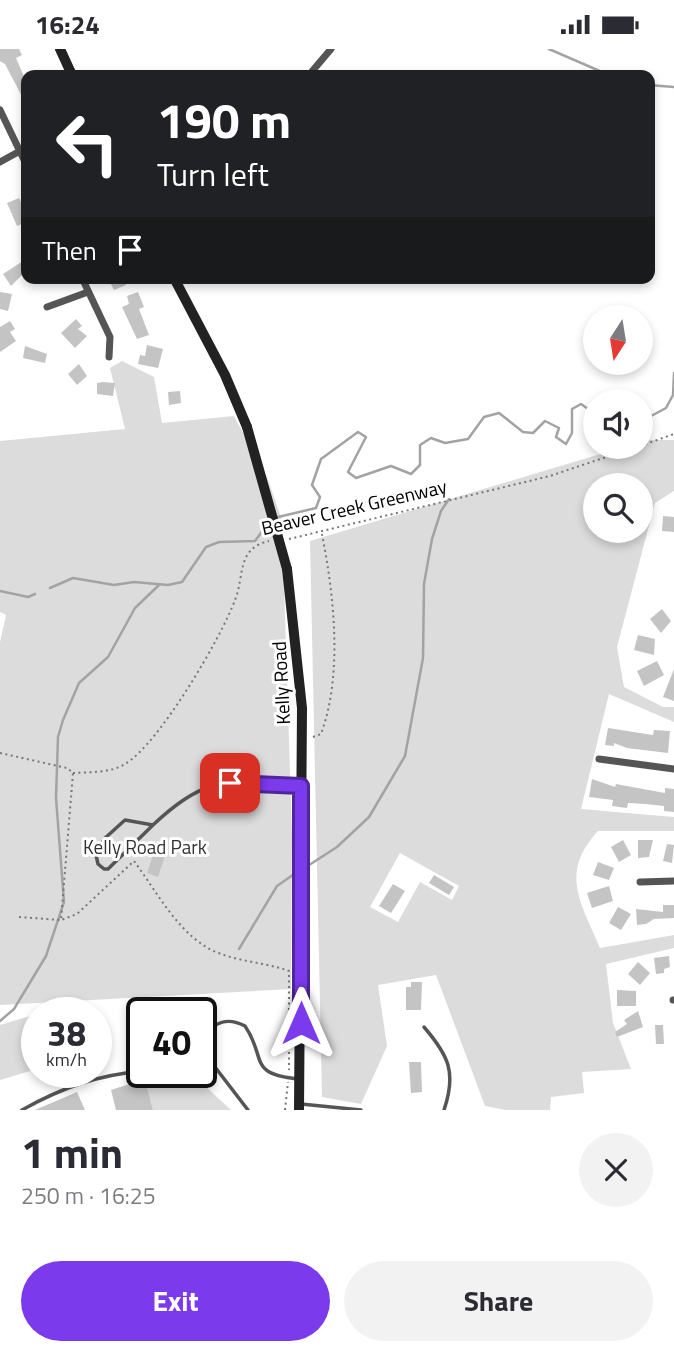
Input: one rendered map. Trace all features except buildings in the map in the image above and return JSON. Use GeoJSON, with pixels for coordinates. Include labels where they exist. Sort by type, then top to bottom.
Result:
{"type":"FeatureCollection","features":[{"type":"Feature","properties":{"kind":"street"},"geometry":{"type":"LineString","coordinates":[[60,49],[70,70]]}},
{"type":"Feature","properties":{"kind":"street"},"geometry":{"type":"LineString","coordinates":[[313,70],[331,49]]}},
{"type":"Feature","properties":{"kind":"street"},"geometry":{"type":"LineString","coordinates":[[0,110],[20,152],[0,162]]}},
{"type":"Feature","properties":{"kind":"street"},"geometry":{"type":"LineString","coordinates":[[85,284],[110,337],[109,357]]}},
{"type":"Feature","properties":{"kind":"street","name":"Kelly Road"},"geometry":{"type":"LineString","coordinates":[[177,284],[225,375],[247,427],[287,569],[298,647],[302,740],[300,1108]]}},
{"type":"Feature","properties":{"kind":"street"},"geometry":{"type":"LineString","coordinates":[[47,307],[88,292]]}},
{"type":"Feature","properties":{"kind":"street"},"geometry":{"type":"LineString","coordinates":[[599,759],[674,769]]}},
{"type":"Feature","properties":{"kind":"street"},"geometry":{"type":"LineString","coordinates":[[640,882],[674,881]]}},
{"type":"Feature","properties":{"kind":"lane"},"geometry":{"type":"LineString","coordinates":[[153,825],[125,820],[104,839],[96,855],[98,864],[108,869],[192,792],[215,783],[301,786]]}},
{"type":"Feature","properties":{"kind":"lane"},"geometry":{"type":"LineString","coordinates":[[217,1024],[226,1020],[236,1022],[251,1035],[261,1067],[275,1076],[300,1079]]}},
{"type":"Feature","properties":{"kind":"lane"},"geometry":{"type":"LineString","coordinates":[[424,1027],[445,1051],[450,1068],[444,1110]]}},
{"type":"Feature","properties":{"kind":"lane"},"geometry":{"type":"LineString","coordinates":[[217,1069],[248,1110]]}},
{"type":"Feature","properties":{"kind":"lane"},"geometry":{"type":"LineString","coordinates":[[22,1110],[75,1084],[126,1072]]}},
{"type":"Feature","properties":{"kind":"lane"},"geometry":{"type":"LineString","coordinates":[[300,1108],[361,1110]]}},
{"type":"Feature","properties":{"kind":"path","name":"Beaver Creek Greenway"},"geometry":{"type":"LineString","coordinates":[[653,441],[674,434]]}},
{"type":"Feature","properties":{"kind":"path","name":"Beaver Creek Greenway"},"geometry":{"type":"LineString","coordinates":[[281,539],[322,532],[550,475],[600,459]]}},
{"type":"Feature","properties":{"kind":"path"},"geometry":{"type":"LineString","coordinates":[[302,740],[321,734],[329,713],[333,594],[322,532]]}},
{"type":"Feature","properties":{"kind":"path","name":"Beaver Creek Greenway"},"geometry":{"type":"LineString","coordinates":[[73,773],[105,771],[124,765],[145,748],[169,718],[225,623],[237,597],[239,579],[250,550],[255,544],[270,541]]}},
{"type":"Feature","properties":{"kind":"path"},"geometry":{"type":"LineString","coordinates":[[0,753],[61,767],[73,773],[61,920]]}},
{"type":"Feature","properties":{"kind":"path"},"geometry":{"type":"LineString","coordinates":[[19,917],[61,920],[77,914],[134,861],[168,908],[205,947],[224,956],[289,971],[289,1067]]}},
{"type":"Feature","properties":{"kind":"path"},"geometry":{"type":"LineString","coordinates":[[285,1110],[288,1087]]}},
{"type":"Feature","properties":{"kind":"green space","name":"Kelly Road Park"},"geometry":{"type":"Polygon","coordinates":[[[122,361],[154,377],[162,423],[234,416],[267,477],[282,520],[292,836],[291,989],[112,999],[21,997],[21,1004],[0,1005],[0,642],[6,615],[0,612],[0,441],[125,429],[110,368],[122,361]]]}},
{"type":"Feature","properties":{"kind":"green space"},"geometry":{"type":"Polygon","coordinates":[[[653,440],[674,440],[674,491],[655,503],[653,511],[653,473],[583,473],[583,543],[644,543],[617,647],[624,687],[663,707],[674,707],[674,722],[609,694],[581,809],[674,817],[674,831],[598,831],[586,846],[576,875],[581,902],[600,948],[674,935],[674,948],[606,964],[613,1023],[631,1069],[582,1072],[584,1093],[551,1097],[550,1110],[506,1110],[485,1106],[436,975],[378,985],[387,1046],[361,1104],[322,1097],[310,541],[584,459],[653,459],[653,440]],[[400,853],[370,907],[398,922],[420,882],[452,900],[459,886],[400,853]]]}},
{"type":"Feature","properties":{"kind":"green space"},"geometry":{"type":"Polygon","coordinates":[[[21,1019],[21,1074],[0,1080],[0,1025],[21,1019]]]}},
{"type":"Feature","properties":{"kind":"green space"},"geometry":{"type":"Polygon","coordinates":[[[147,1088],[207,1088],[231,1110],[153,1110],[147,1088]]]}},
{"type":"Feature","properties":{"kind":"waterway"},"geometry":{"type":"LineString","coordinates":[[549,49],[597,70]]}},
{"type":"Feature","properties":{"kind":"waterway"},"geometry":{"type":"LineString","coordinates":[[655,85],[674,87]]}},
{"type":"Feature","properties":{"kind":"waterway"},"geometry":{"type":"LineString","coordinates":[[653,415],[666,408],[673,395],[674,373]]}},
{"type":"Feature","properties":{"kind":"waterway"},"geometry":{"type":"LineString","coordinates":[[274,518],[316,508],[320,497],[312,485],[321,459],[358,432],[366,437],[348,472],[356,478],[391,466],[411,474],[420,465],[420,445],[431,438],[445,443],[468,439],[484,417],[499,413],[523,432],[533,433],[545,421],[559,428],[556,437],[566,444],[572,433],[572,409],[583,405]]}},
{"type":"Feature","properties":{"kind":"waterway"},"geometry":{"type":"LineString","coordinates":[[303,869],[337,847],[369,817],[405,756],[423,658],[424,584],[432,539],[441,511],[449,499]]}},
{"type":"Feature","properties":{"kind":"waterway"},"geometry":{"type":"LineString","coordinates":[[50,588],[73,578],[114,585],[134,582],[168,585],[182,582],[206,547],[219,542],[255,541],[269,522]]}},
{"type":"Feature","properties":{"kind":"waterway"},"geometry":{"type":"LineString","coordinates":[[0,1021],[14,1009],[46,956],[64,902],[56,798],[58,737],[63,720],[79,683],[108,657],[135,608],[159,585]]}},
{"type":"Feature","properties":{"kind":"waterway"},"geometry":{"type":"LineString","coordinates":[[0,591],[28,597],[35,594]]}},
{"type":"Feature","properties":{"kind":"waterway"},"geometry":{"type":"LineString","coordinates":[[239,949],[277,886],[297,872]]}},
{"type":"Feature","properties":{"kind":"route"},"geometry":{"type":"LineString","coordinates":[[230,783],[301,786],[301,1023]]}}]}
